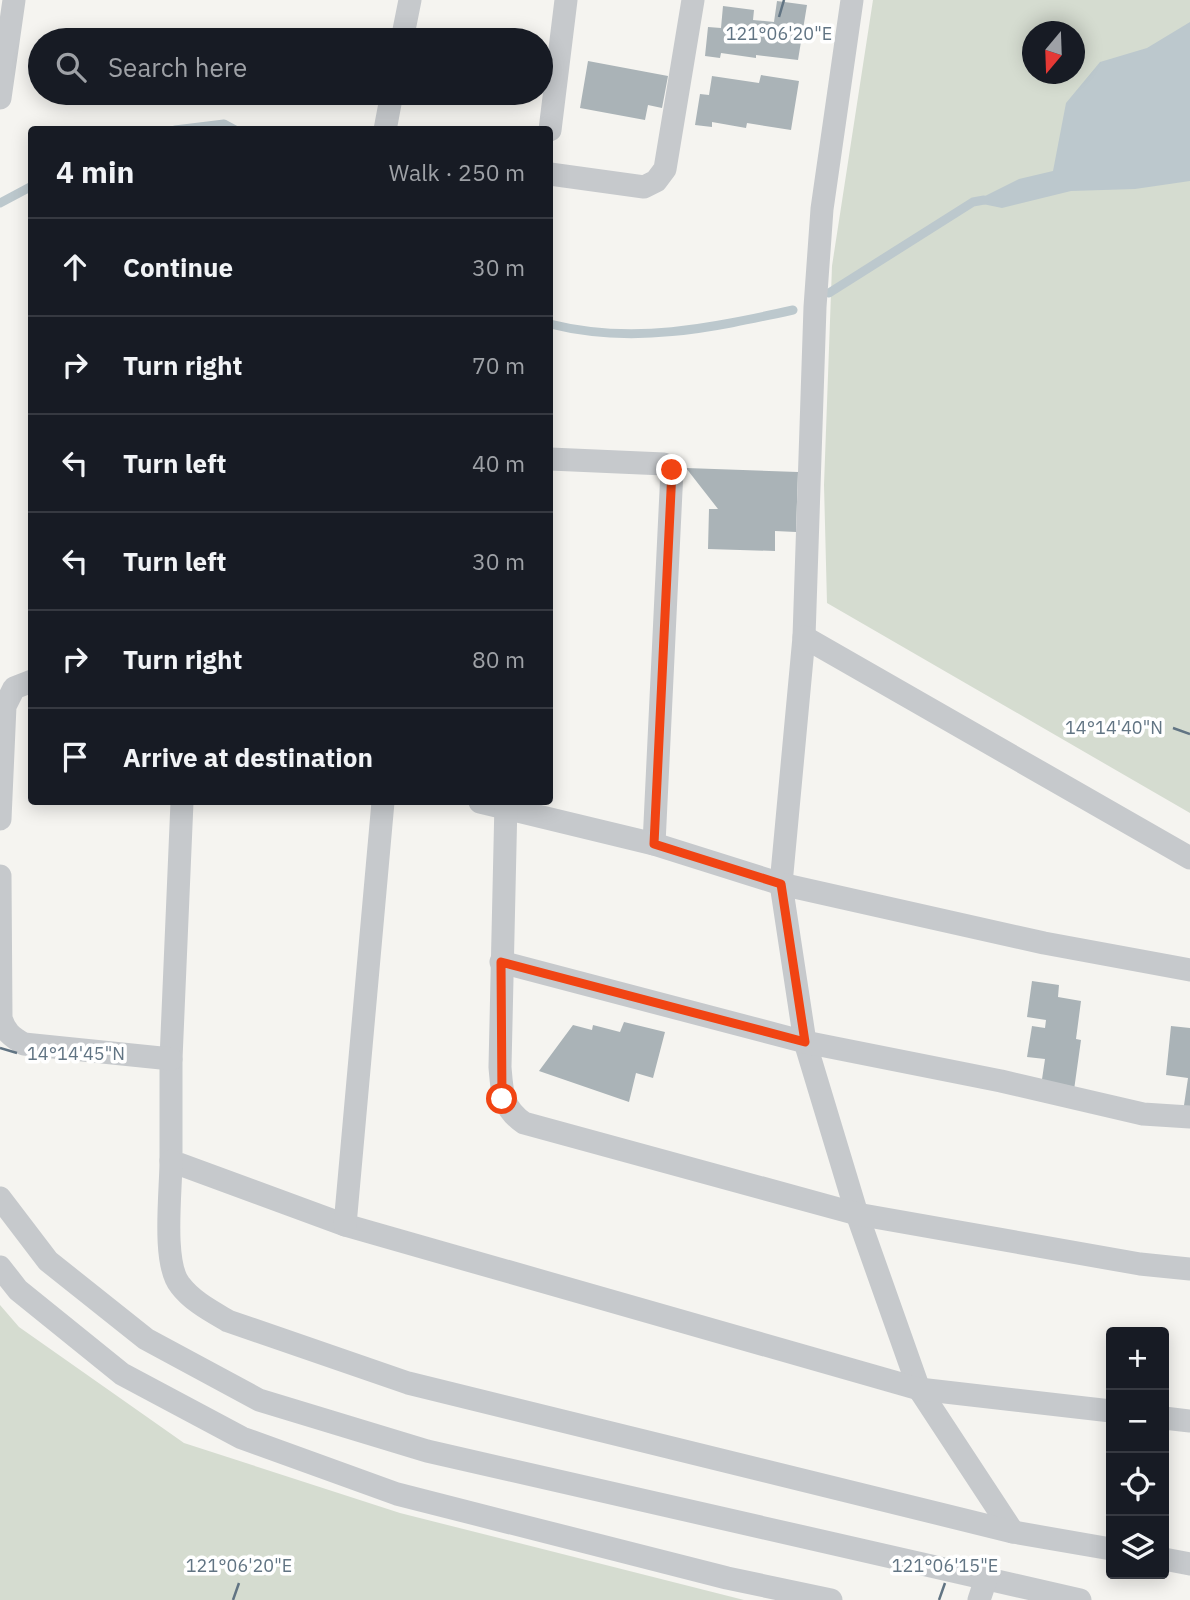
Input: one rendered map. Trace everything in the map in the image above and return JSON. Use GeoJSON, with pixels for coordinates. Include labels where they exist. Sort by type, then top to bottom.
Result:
{"type":"FeatureCollection","features":[{"type":"Feature","properties":{"kind":"street"},"geometry":{"type":"LineString","coordinates":[[0,97],[14,0]]}},
{"type":"Feature","properties":{"kind":"street"},"geometry":{"type":"LineString","coordinates":[[404,28],[410,0]]}},
{"type":"Feature","properties":{"kind":"street"},"geometry":{"type":"LineString","coordinates":[[550,126],[566,0]]}},
{"type":"Feature","properties":{"kind":"street"},"geometry":{"type":"LineString","coordinates":[[553,174],[644,187],[656,181],[665,169],[693,0]]}},
{"type":"Feature","properties":{"kind":"street"},"geometry":{"type":"LineString","coordinates":[[852,0],[822,209],[815,307],[804,637],[781,884],[805,1042],[857,1214],[919,1389],[1013,1532]]}},
{"type":"Feature","properties":{"kind":"street"},"geometry":{"type":"LineString","coordinates":[[386,126],[390,105]]}},
{"type":"Feature","properties":{"kind":"street"},"geometry":{"type":"LineString","coordinates":[[553,459],[664,464],[672,470],[654,844]]}},
{"type":"Feature","properties":{"kind":"street"},"geometry":{"type":"LineString","coordinates":[[804,637],[1190,858]]}},
{"type":"Feature","properties":{"kind":"street"},"geometry":{"type":"LineString","coordinates":[[0,819],[5,705],[14,688],[28,683]]}},
{"type":"Feature","properties":{"kind":"street"},"geometry":{"type":"LineString","coordinates":[[182,805],[171,1059],[170,1263],[178,1284],[201,1306],[228,1321],[408,1383],[1013,1532],[1106,1548]]}},
{"type":"Feature","properties":{"kind":"street"},"geometry":{"type":"LineString","coordinates":[[345,1225],[383,805]]}},
{"type":"Feature","properties":{"kind":"street"},"geometry":{"type":"LineString","coordinates":[[1190,970],[1044,943],[781,884],[654,844],[506,805],[500,1067],[502,1099],[510,1114],[524,1123],[857,1214],[1140,1264],[1190,1269]]}},
{"type":"Feature","properties":{"kind":"street"},"geometry":{"type":"LineString","coordinates":[[0,876],[1,1018],[4,1029],[24,1044],[171,1059]]}},
{"type":"Feature","properties":{"kind":"street"},"geometry":{"type":"LineString","coordinates":[[501,962],[805,1042],[1001,1081],[1143,1114],[1190,1117]]}},
{"type":"Feature","properties":{"kind":"street"},"geometry":{"type":"LineString","coordinates":[[171,1161],[345,1225],[919,1389],[1106,1410]]}},
{"type":"Feature","properties":{"kind":"street"},"geometry":{"type":"LineString","coordinates":[[0,1198],[48,1261],[146,1339],[259,1400],[427,1451],[983,1589],[1080,1600]]}},
{"type":"Feature","properties":{"kind":"street"},"geometry":{"type":"LineString","coordinates":[[0,1268],[18,1290],[122,1374],[242,1438],[397,1494],[727,1578],[831,1600]]}},
{"type":"Feature","properties":{"kind":"street"},"geometry":{"type":"LineString","coordinates":[[1169,1419],[1190,1421]]}},
{"type":"Feature","properties":{"kind":"street"},"geometry":{"type":"LineString","coordinates":[[1169,1560],[1190,1564]]}},
{"type":"Feature","properties":{"kind":"shaded area"},"geometry":{"type":"Polygon","coordinates":[[[873,0],[1190,0],[1190,813],[827,603],[824,485],[832,266],[873,0]]]}},
{"type":"Feature","properties":{"kind":"shaded area"},"geometry":{"type":"Polygon","coordinates":[[[1190,22],[1190,181],[1135,189],[1071,191],[1002,208],[973,202],[1019,179],[1053,171],[1066,103],[1082,84],[1085,84],[1085,80],[1100,62],[1147,48],[1190,22]]]}},
{"type":"Feature","properties":{"kind":"shaded area"},"geometry":{"type":"Polygon","coordinates":[[[0,1305],[19,1327],[184,1443],[400,1513],[744,1600],[0,1600],[0,1305]]]}},
{"type":"Feature","properties":{"kind":"building"},"geometry":{"type":"Polygon","coordinates":[[[777,1],[807,5],[798,60],[721,53],[720,58],[705,56],[708,27],[721,28],[723,6],[754,10],[753,20],[774,22],[777,1]]]}},
{"type":"Feature","properties":{"kind":"building"},"geometry":{"type":"Polygon","coordinates":[[[588,61],[668,76],[662,108],[648,105],[645,120],[580,108],[588,61]]]}},
{"type":"Feature","properties":{"kind":"building"},"geometry":{"type":"Polygon","coordinates":[[[761,75],[799,81],[791,130],[747,123],[746,128],[712,122],[712,127],[695,125],[700,94],[709,95],[712,76],[759,83],[761,75]]]}},
{"type":"Feature","properties":{"kind":"building"},"geometry":{"type":"Polygon","coordinates":[[[686,468],[798,472],[796,532],[775,531],[775,551],[708,549],[709,509],[718,509],[686,468]]]}},
{"type":"Feature","properties":{"kind":"building"},"geometry":{"type":"Polygon","coordinates":[[[1032,981],[1059,985],[1058,997],[1081,1001],[1076,1039],[1081,1040],[1074,1090],[1041,1086],[1045,1059],[1027,1057],[1032,1026],[1045,1028],[1046,1020],[1027,1017],[1032,981]]]}},
{"type":"Feature","properties":{"kind":"building"},"geometry":{"type":"Polygon","coordinates":[[[624,1022],[665,1032],[653,1078],[636,1073],[629,1102],[539,1071],[573,1025],[592,1030],[593,1025],[620,1032],[624,1022]]]}},
{"type":"Feature","properties":{"kind":"building"},"geometry":{"type":"Polygon","coordinates":[[[1171,1026],[1190,1028],[1190,1113],[1183,1112],[1188,1078],[1166,1075],[1171,1026]]]}},
{"type":"Feature","properties":{"kind":"waterway"},"geometry":{"type":"LineString","coordinates":[[208,126],[228,126]]}},
{"type":"Feature","properties":{"kind":"waterway"},"geometry":{"type":"LineString","coordinates":[[0,203],[28,188]]}},
{"type":"Feature","properties":{"kind":"waterway"},"geometry":{"type":"LineString","coordinates":[[829,293],[973,202],[984,200]]}},
{"type":"Feature","properties":{"kind":"waterway"},"geometry":{"type":"LineString","coordinates":[[553,325],[581,330],[642,334],[702,328],[793,310]]}},
{"type":"Feature","properties":{"kind":"route"},"geometry":{"type":"LineString","coordinates":[[502,1099],[501,962],[805,1042],[781,884],[654,844],[672,470]]}}]}
